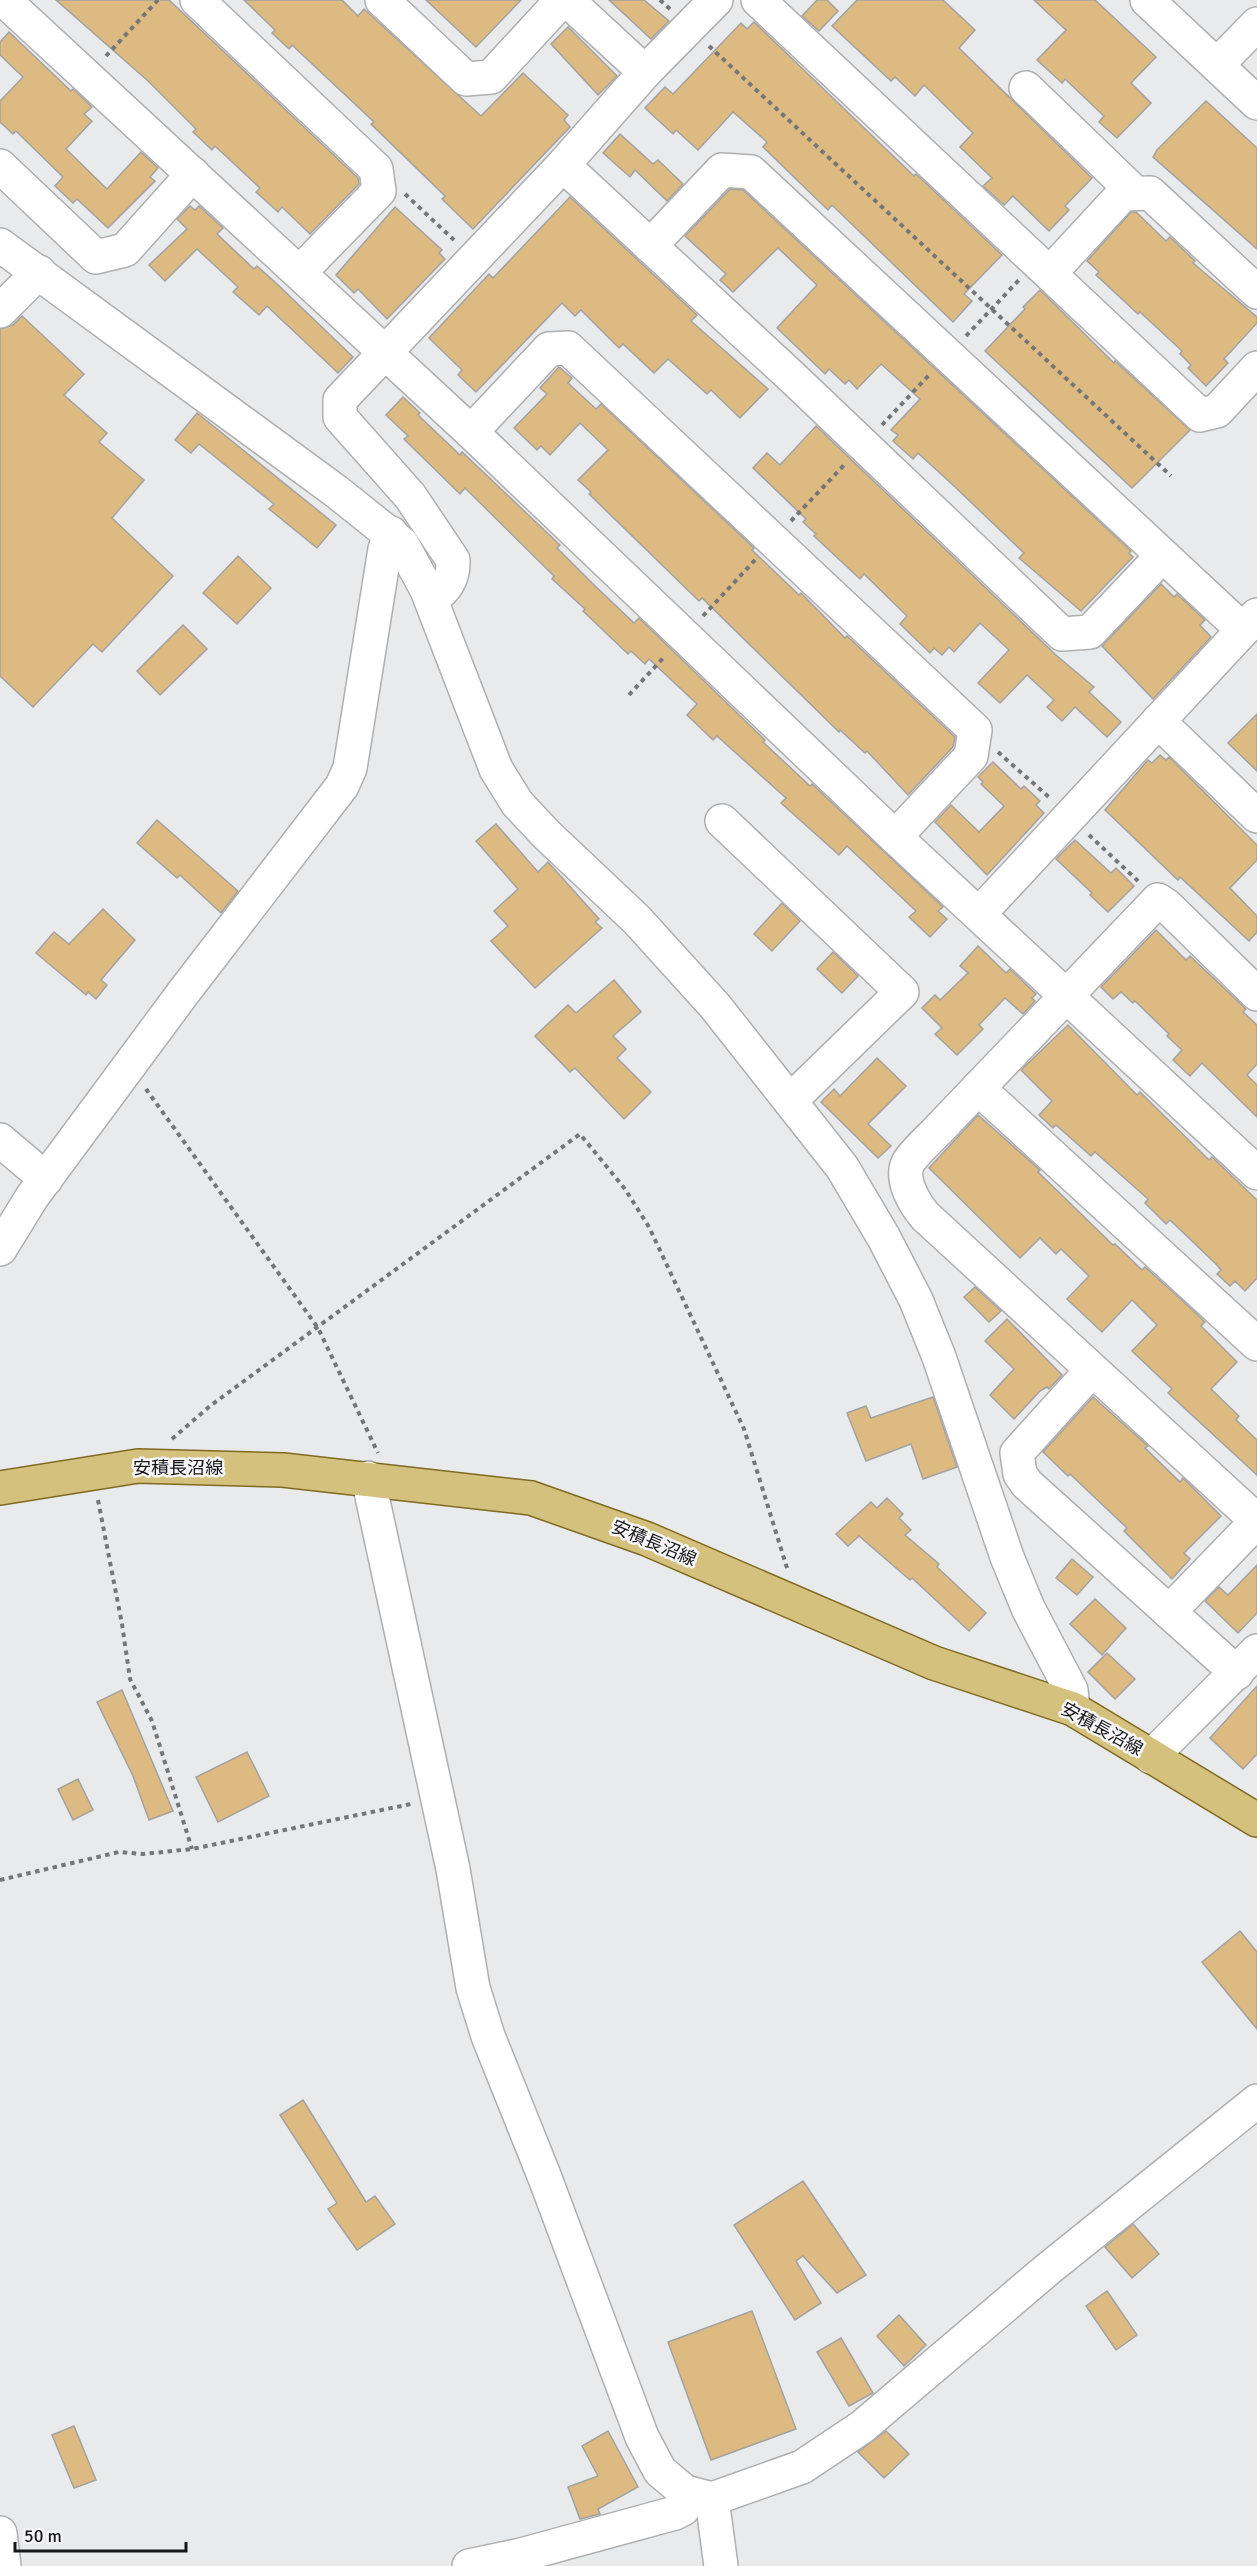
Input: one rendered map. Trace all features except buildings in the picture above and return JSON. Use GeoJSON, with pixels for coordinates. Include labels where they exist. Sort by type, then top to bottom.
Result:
{"type":"FeatureCollection","features":[{"type":"Feature","properties":{"kind":"main road","name":"安積長沼線"},"geometry":{"type":"LineString","coordinates":[[0,1488],[138,1466],[283,1470],[531,1497],[647,1539],[934,1663],[1073,1709],[1257,1820]]}},
{"type":"Feature","properties":{"kind":"street"},"geometry":{"type":"LineString","coordinates":[[197,0],[376,169],[379,191],[300,272]]}},
{"type":"Feature","properties":{"kind":"street"},"geometry":{"type":"LineString","coordinates":[[381,0],[466,79],[491,77],[562,0]]}},
{"type":"Feature","properties":{"kind":"street"},"geometry":{"type":"LineString","coordinates":[[567,0],[645,72]]}},
{"type":"Feature","properties":{"kind":"street"},"geometry":{"type":"LineString","coordinates":[[431,600],[443,591],[449,581],[453,560],[410,496],[340,417],[340,400],[384,351],[564,165],[645,72],[716,0]]}},
{"type":"Feature","properties":{"kind":"street"},"geometry":{"type":"LineString","coordinates":[[758,0],[1200,415],[1217,411],[1257,368]]}},
{"type":"Feature","properties":{"kind":"street"},"geometry":{"type":"LineString","coordinates":[[1147,0],[1257,103]]}},
{"type":"Feature","properties":{"kind":"street"},"geometry":{"type":"LineString","coordinates":[[3,3],[87,76],[300,272],[895,837],[980,913],[1257,1173]]}},
{"type":"Feature","properties":{"kind":"street"},"geometry":{"type":"LineString","coordinates":[[1217,65],[1257,24]]}},
{"type":"Feature","properties":{"kind":"street"},"geometry":{"type":"LineString","coordinates":[[1026,88],[1135,193]]}},
{"type":"Feature","properties":{"kind":"street"},"geometry":{"type":"LineString","coordinates":[[564,165],[1062,634],[1090,632],[1162,556]]}},
{"type":"Feature","properties":{"kind":"street"},"geometry":{"type":"LineString","coordinates":[[0,166],[96,257],[125,250],[193,174]]}},
{"type":"Feature","properties":{"kind":"street"},"geometry":{"type":"LineString","coordinates":[[650,246],[722,170],[751,172],[1162,556],[1250,623],[980,913]]}},
{"type":"Feature","properties":{"kind":"street"},"geometry":{"type":"LineString","coordinates":[[1044,267],[1123,194],[1150,193],[1257,292]]}},
{"type":"Feature","properties":{"kind":"street"},"geometry":{"type":"LineString","coordinates":[[0,245],[392,533],[410,558],[431,600],[496,769],[517,803],[546,834],[637,920],[715,1006],[842,1167],[884,1238],[916,1300],[1007,1557],[1028,1608],[1071,1690],[1073,1709]]}},
{"type":"Feature","properties":{"kind":"street"},"geometry":{"type":"LineString","coordinates":[[0,311],[39,272]]}},
{"type":"Feature","properties":{"kind":"street"},"geometry":{"type":"LineString","coordinates":[[471,432],[549,349],[568,348],[975,730],[971,756],[895,837]]}},
{"type":"Feature","properties":{"kind":"street"},"geometry":{"type":"LineString","coordinates":[[0,1249],[46,1179],[129,1066],[342,786],[350,768],[385,549],[392,533]]}},
{"type":"Feature","properties":{"kind":"street"},"geometry":{"type":"LineString","coordinates":[[1158,721],[1253,804]]}},
{"type":"Feature","properties":{"kind":"street"},"geometry":{"type":"LineString","coordinates":[[722,821],[902,992],[790,1101]]}},
{"type":"Feature","properties":{"kind":"street"},"geometry":{"type":"LineString","coordinates":[[1169,1612],[1257,1521],[925,1216],[912,1198],[907,1176],[908,1164],[1158,900],[1167,906],[1257,994]]}},
{"type":"Feature","properties":{"kind":"street"},"geometry":{"type":"LineString","coordinates":[[978,1088],[1257,1344]]}},
{"type":"Feature","properties":{"kind":"street"},"geometry":{"type":"LineString","coordinates":[[0,1140],[46,1179]]}},
{"type":"Feature","properties":{"kind":"street"},"geometry":{"type":"LineString","coordinates":[[1092,1370],[1017,1453],[1020,1474],[1027,1484],[1169,1612],[1247,1662],[1151,1756]]}},
{"type":"Feature","properties":{"kind":"street"},"geometry":{"type":"LineString","coordinates":[[379,1480],[473,1988],[488,2036],[545,2178],[642,2437],[660,2471],[702,2497],[721,2566]]}},
{"type":"Feature","properties":{"kind":"street"},"geometry":{"type":"LineString","coordinates":[[469,2566],[521,2555],[675,2513],[702,2497],[802,2467],[843,2442],[1048,2269],[1257,2101]]}},
{"type":"Feature","properties":{"kind":"street"},"geometry":{"type":"LineString","coordinates":[[0,2533],[4,2566]]}},
{"type":"Feature","properties":{"kind":"path"},"geometry":{"type":"LineString","coordinates":[[87,76],[158,0]]}},
{"type":"Feature","properties":{"kind":"path"},"geometry":{"type":"LineString","coordinates":[[660,0],[1171,476]]}},
{"type":"Feature","properties":{"kind":"path"},"geometry":{"type":"LineString","coordinates":[[378,181],[398,187],[473,258]]}},
{"type":"Feature","properties":{"kind":"path"},"geometry":{"type":"LineString","coordinates":[[629,695],[992,308],[1044,267]]}},
{"type":"Feature","properties":{"kind":"path"},"geometry":{"type":"LineString","coordinates":[[129,1066],[318,1328],[387,1472],[379,1480]]}},
{"type":"Feature","properties":{"kind":"path"},"geometry":{"type":"LineString","coordinates":[[170,1441],[210,1406],[580,1134],[625,1189],[649,1227],[744,1429],[792,1584],[788,1601]]}},
{"type":"Feature","properties":{"kind":"path"},"geometry":{"type":"LineString","coordinates":[[93,1473],[123,1624],[130,1679],[152,1721],[192,1849]]}},
{"type":"Feature","properties":{"kind":"path"},"geometry":{"type":"LineString","coordinates":[[0,1880],[118,1852],[143,1854],[192,1849],[439,1799]]}}]}
